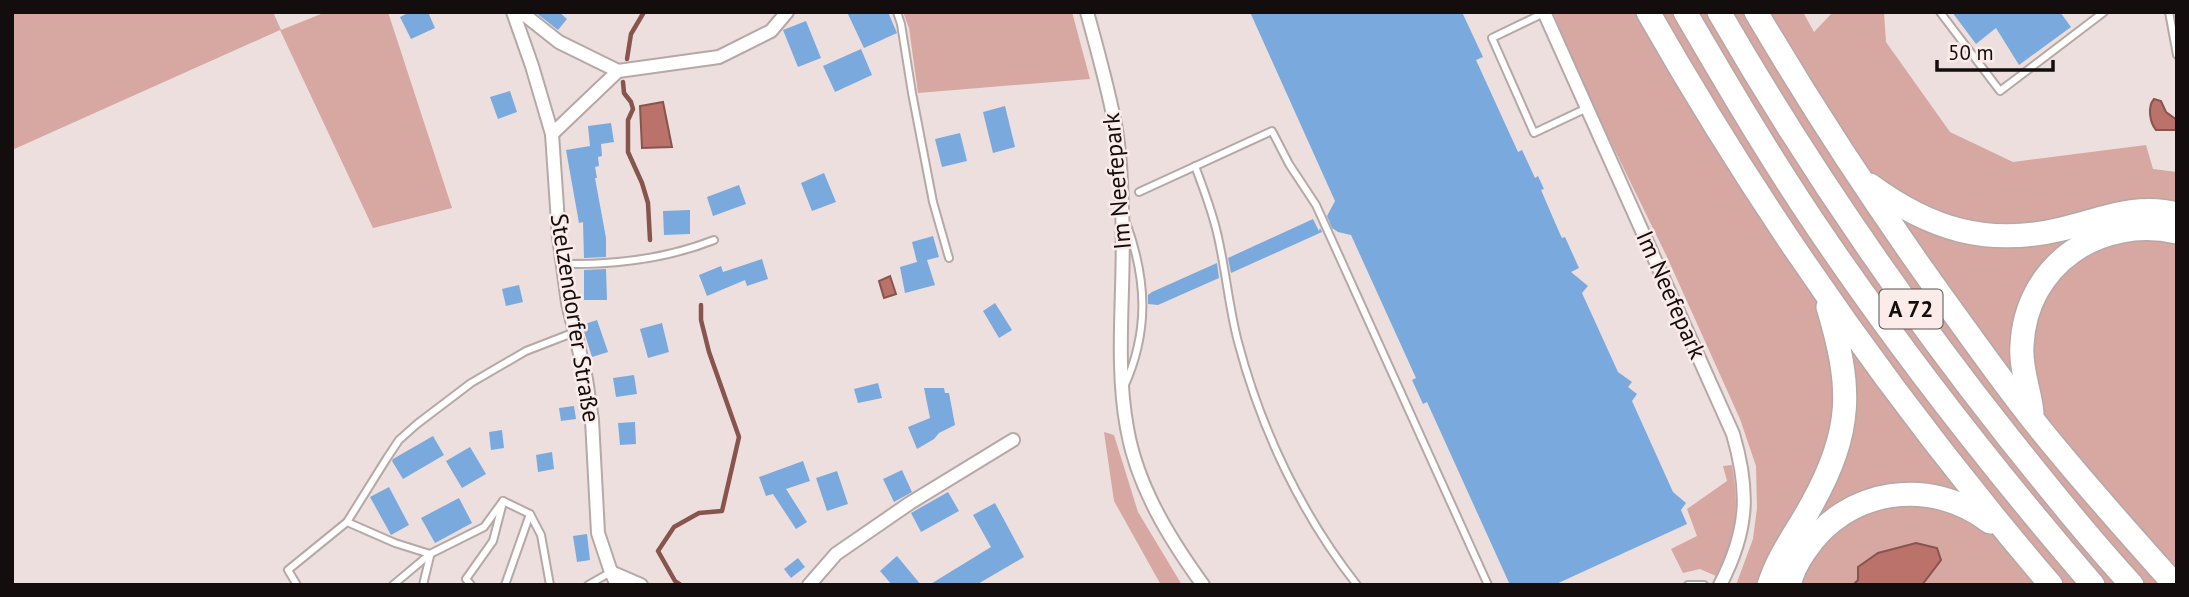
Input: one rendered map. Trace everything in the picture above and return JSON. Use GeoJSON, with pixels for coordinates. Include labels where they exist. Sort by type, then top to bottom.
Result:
{"type":"FeatureCollection","features":[{"type":"Feature","properties":{"kind":"highway"},"geometry":{"type":"LineString","coordinates":[[1648,12],[1752,184],[1811,274],[1920,424],[2051,585]]}},
{"type":"Feature","properties":{"kind":"highway","name":"A 72"},"geometry":{"type":"LineString","coordinates":[[1685,12],[1724,80],[1837,256],[2028,510],[2093,585]]}},
{"type":"Feature","properties":{"kind":"highway","name":"A 72"},"geometry":{"type":"LineString","coordinates":[[1719,12],[1845,215],[1959,376],[2044,482],[2132,585]]}},
{"type":"Feature","properties":{"kind":"highway"},"geometry":{"type":"LineString","coordinates":[[1756,12],[1856,175],[1898,237],[2033,420],[2175,585]]}},
{"type":"Feature","properties":{"kind":"highway"},"geometry":{"type":"LineString","coordinates":[[1856,175],[1892,201],[1922,218],[1973,234],[2006,237],[2029,235],[2142,210],[2177,214]]}},
{"type":"Feature","properties":{"kind":"highway"},"geometry":{"type":"LineString","coordinates":[[2033,420],[2021,347],[2030,303],[2043,281],[2062,260],[2101,235],[2138,228],[2177,232]]}},
{"type":"Feature","properties":{"kind":"highway"},"geometry":{"type":"LineString","coordinates":[[1769,585],[1786,544],[1811,507],[1827,476],[1844,428],[1846,405],[1842,357],[1829,307],[1811,274]]}},
{"type":"Feature","properties":{"kind":"highway"},"geometry":{"type":"LineString","coordinates":[[1789,585],[1800,558],[1814,537],[1850,509],[1873,499],[1894,495],[1919,495],[1944,499],[1965,506],[2012,539]]}},
{"type":"Feature","properties":{"kind":"street","name":"Stelzendorfer Straße"},"geometry":{"type":"LineString","coordinates":[[513,12],[552,134],[562,264],[592,420],[598,533],[617,585]]}},
{"type":"Feature","properties":{"kind":"street"},"geometry":{"type":"LineString","coordinates":[[521,12],[559,42],[618,71],[719,57],[771,31],[787,12]]}},
{"type":"Feature","properties":{"kind":"street","name":"Im Neefepark"},"geometry":{"type":"LineString","coordinates":[[1087,12],[1113,111],[1118,148],[1122,213],[1121,372],[1127,429],[1137,466],[1168,534],[1203,585]]}},
{"type":"Feature","properties":{"kind":"street","name":"Im Neefepark"},"geometry":{"type":"LineString","coordinates":[[1544,13],[1733,434],[1742,464],[1744,515],[1740,540],[1720,585]]}},
{"type":"Feature","properties":{"kind":"street"},"geometry":{"type":"LineString","coordinates":[[552,134],[618,71]]}},
{"type":"Feature","properties":{"kind":"street"},"geometry":{"type":"LineString","coordinates":[[809,585],[836,554],[847,546],[910,503],[1013,440]]}},
{"type":"Feature","properties":{"kind":"street"},"geometry":{"type":"LineString","coordinates":[[611,572],[641,585]]}},
{"type":"Feature","properties":{"kind":"lane"},"geometry":{"type":"LineString","coordinates":[[897,12],[933,202],[949,258]]}},
{"type":"Feature","properties":{"kind":"lane"},"geometry":{"type":"LineString","coordinates":[[1940,12],[2000,91],[2104,12]]}},
{"type":"Feature","properties":{"kind":"lane"},"geometry":{"type":"LineString","coordinates":[[2169,12],[2177,55]]}},
{"type":"Feature","properties":{"kind":"lane"},"geometry":{"type":"LineString","coordinates":[[1544,13],[1492,38],[1534,133],[1587,108]]}},
{"type":"Feature","properties":{"kind":"lane"},"geometry":{"type":"LineString","coordinates":[[1139,192],[1272,131],[1289,164],[1316,205],[1489,585]]}},
{"type":"Feature","properties":{"kind":"lane"},"geometry":{"type":"LineString","coordinates":[[1195,166],[1209,201],[1238,339],[1260,411],[1289,478],[1327,542],[1357,585]]}},
{"type":"Feature","properties":{"kind":"lane"},"geometry":{"type":"LineString","coordinates":[[1122,213],[1133,244],[1143,297],[1140,343],[1134,367],[1123,391]]}},
{"type":"Feature","properties":{"kind":"lane"},"geometry":{"type":"LineString","coordinates":[[562,264],[665,256],[714,240]]}},
{"type":"Feature","properties":{"kind":"lane"},"geometry":{"type":"LineString","coordinates":[[297,585],[288,570],[347,522],[399,440],[471,383],[526,351],[575,332]]}},
{"type":"Feature","properties":{"kind":"lane"},"geometry":{"type":"LineString","coordinates":[[503,500],[530,514],[541,536],[550,585]]}},
{"type":"Feature","properties":{"kind":"lane"},"geometry":{"type":"LineString","coordinates":[[393,585],[430,554],[484,527],[503,500]]}},
{"type":"Feature","properties":{"kind":"lane"},"geometry":{"type":"LineString","coordinates":[[471,585],[466,579],[493,541],[503,500]]}},
{"type":"Feature","properties":{"kind":"lane"},"geometry":{"type":"LineString","coordinates":[[505,585],[530,514]]}},
{"type":"Feature","properties":{"kind":"lane"},"geometry":{"type":"LineString","coordinates":[[347,522],[395,543],[430,554]]}},
{"type":"Feature","properties":{"kind":"lane"},"geometry":{"type":"LineString","coordinates":[[424,585],[430,554]]}},
{"type":"Feature","properties":{"kind":"lane"},"geometry":{"type":"LineString","coordinates":[[588,585],[611,572]]}},
{"type":"Feature","properties":{"kind":"lane"},"geometry":{"type":"LineString","coordinates":[[1688,585],[1704,585]]}},
{"type":"Feature","properties":{"kind":"shaded area"},"geometry":{"type":"Polygon","coordinates":[[[12,12],[273,12],[281,30],[326,12],[388,12],[452,208],[373,228],[280,30],[12,150],[12,12]]]}},
{"type":"Feature","properties":{"kind":"shaded area"},"geometry":{"type":"Polygon","coordinates":[[[903,12],[1072,12],[1090,79],[918,93],[909,28],[903,12]]]}},
{"type":"Feature","properties":{"kind":"shaded area"},"geometry":{"type":"Polygon","coordinates":[[[1553,12],[1803,12],[1814,32],[1833,12],[1884,12],[1886,42],[1950,132],[2013,162],[2146,145],[2153,169],[2177,172],[2177,585],[1736,585],[1753,539],[1757,508],[1756,466],[1740,419],[1667,257],[1581,81],[1553,12]]]}},
{"type":"Feature","properties":{"kind":"shaded area"},"geometry":{"type":"Polygon","coordinates":[[[2154,99],[2161,101],[2166,112],[2177,120],[2177,130],[2156,130],[2150,115],[2154,99]]]}},
{"type":"Feature","properties":{"kind":"shaded area"},"geometry":{"type":"Polygon","coordinates":[[[663,102],[672,147],[642,148],[640,106],[663,102]]]}},
{"type":"Feature","properties":{"kind":"shaded area"},"geometry":{"type":"Polygon","coordinates":[[[890,276],[896,294],[884,298],[879,281],[890,276]]]}},
{"type":"Feature","properties":{"kind":"shaded area"},"geometry":{"type":"Polygon","coordinates":[[[1104,432],[1114,435],[1138,512],[1182,585],[1161,585],[1114,501],[1104,432]]]}},
{"type":"Feature","properties":{"kind":"shaded area"},"geometry":{"type":"Polygon","coordinates":[[[1732,465],[1736,496],[1735,522],[1723,561],[1716,576],[1700,569],[1683,573],[1671,549],[1697,536],[1687,509],[1727,481],[1723,466],[1732,465]]]}},
{"type":"Feature","properties":{"kind":"shaded area"},"geometry":{"type":"Polygon","coordinates":[[[1916,543],[1937,548],[1941,560],[1922,585],[1853,585],[1858,580],[1858,567],[1878,553],[1916,543]]]}},
{"type":"Feature","properties":{"kind":"building"},"geometry":{"type":"Polygon","coordinates":[[[410,12],[428,12],[435,28],[411,39],[400,17],[410,12]]]}},
{"type":"Feature","properties":{"kind":"building"},"geometry":{"type":"Polygon","coordinates":[[[535,12],[559,12],[567,19],[558,30],[535,12]]]}},
{"type":"Feature","properties":{"kind":"building"},"geometry":{"type":"Polygon","coordinates":[[[847,12],[888,12],[897,33],[864,48],[847,12]]]}},
{"type":"Feature","properties":{"kind":"building"},"geometry":{"type":"Polygon","coordinates":[[[1250,12],[1462,12],[1483,57],[1476,60],[1518,152],[1522,150],[1535,178],[1538,176],[1544,189],[1541,190],[1560,234],[1562,238],[1565,237],[1579,268],[1571,272],[1588,286],[1582,293],[1618,372],[1632,382],[1628,387],[1637,394],[1632,401],[1673,492],[1686,503],[1681,510],[1687,524],[1554,585],[1510,585],[1427,402],[1423,404],[1412,380],[1416,378],[1351,235],[1332,228],[1327,216],[1335,201],[1250,12]]]}},
{"type":"Feature","properties":{"kind":"building"},"geometry":{"type":"Polygon","coordinates":[[[1952,12],[2060,12],[2071,27],[2019,65],[1996,28],[1976,44],[1952,12]]]}},
{"type":"Feature","properties":{"kind":"building"},"geometry":{"type":"Polygon","coordinates":[[[806,21],[821,58],[798,67],[783,30],[806,21]]]}},
{"type":"Feature","properties":{"kind":"building"},"geometry":{"type":"Polygon","coordinates":[[[861,49],[872,75],[835,92],[823,66],[861,49]]]}},
{"type":"Feature","properties":{"kind":"building"},"geometry":{"type":"Polygon","coordinates":[[[510,91],[517,112],[498,119],[490,97],[510,91]]]}},
{"type":"Feature","properties":{"kind":"building"},"geometry":{"type":"Polygon","coordinates":[[[1005,106],[1015,147],[993,153],[983,112],[1005,106]]]}},
{"type":"Feature","properties":{"kind":"building"},"geometry":{"type":"Polygon","coordinates":[[[611,123],[614,142],[601,144],[602,156],[598,157],[599,166],[595,167],[606,238],[606,257],[584,258],[583,222],[579,223],[566,150],[590,146],[588,126],[611,123]]]}},
{"type":"Feature","properties":{"kind":"building"},"geometry":{"type":"Polygon","coordinates":[[[960,133],[967,161],[942,167],[935,139],[960,133]]]}},
{"type":"Feature","properties":{"kind":"building"},"geometry":{"type":"Polygon","coordinates":[[[824,173],[836,202],[812,211],[801,183],[824,173]]]}},
{"type":"Feature","properties":{"kind":"building"},"geometry":{"type":"Polygon","coordinates":[[[739,185],[746,204],[713,216],[707,197],[739,185]]]}},
{"type":"Feature","properties":{"kind":"building"},"geometry":{"type":"Polygon","coordinates":[[[690,210],[690,234],[664,235],[663,211],[690,210]]]}},
{"type":"Feature","properties":{"kind":"building"},"geometry":{"type":"Polygon","coordinates":[[[1313,219],[1322,232],[1231,273],[1228,258],[1313,219]]]}},
{"type":"Feature","properties":{"kind":"building"},"geometry":{"type":"Polygon","coordinates":[[[933,236],[939,257],[927,260],[935,285],[905,293],[900,267],[917,262],[912,242],[933,236]]]}},
{"type":"Feature","properties":{"kind":"building"},"geometry":{"type":"Polygon","coordinates":[[[762,259],[768,279],[747,286],[745,280],[707,296],[699,275],[721,266],[723,272],[762,259]]]}},
{"type":"Feature","properties":{"kind":"building"},"geometry":{"type":"Polygon","coordinates":[[[1217,263],[1219,278],[1158,305],[1148,304],[1148,295],[1152,292],[1217,263]]]}},
{"type":"Feature","properties":{"kind":"building"},"geometry":{"type":"Polygon","coordinates":[[[606,269],[607,300],[584,300],[584,270],[606,269]]]}},
{"type":"Feature","properties":{"kind":"building"},"geometry":{"type":"Polygon","coordinates":[[[519,285],[523,302],[506,306],[502,289],[519,285]]]}},
{"type":"Feature","properties":{"kind":"building"},"geometry":{"type":"Polygon","coordinates":[[[995,303],[1012,330],[999,338],[983,311],[995,303]]]}},
{"type":"Feature","properties":{"kind":"building"},"geometry":{"type":"Polygon","coordinates":[[[597,320],[608,352],[592,357],[582,325],[597,320]]]}},
{"type":"Feature","properties":{"kind":"building"},"geometry":{"type":"Polygon","coordinates":[[[662,323],[669,352],[648,358],[640,329],[662,323]]]}},
{"type":"Feature","properties":{"kind":"building"},"geometry":{"type":"Polygon","coordinates":[[[634,375],[637,394],[616,397],[613,378],[634,375]]]}},
{"type":"Feature","properties":{"kind":"building"},"geometry":{"type":"Polygon","coordinates":[[[878,383],[882,398],[858,403],[854,389],[878,383]]]}},
{"type":"Feature","properties":{"kind":"building"},"geometry":{"type":"Polygon","coordinates":[[[924,388],[944,388],[945,393],[949,393],[955,425],[917,449],[908,427],[930,418],[924,388]]]}},
{"type":"Feature","properties":{"kind":"building"},"geometry":{"type":"Polygon","coordinates":[[[574,406],[576,419],[561,421],[559,408],[574,406]]]}},
{"type":"Feature","properties":{"kind":"building"},"geometry":{"type":"Polygon","coordinates":[[[635,422],[636,444],[620,445],[618,423],[635,422]]]}},
{"type":"Feature","properties":{"kind":"building"},"geometry":{"type":"Polygon","coordinates":[[[502,430],[504,448],[491,450],[489,432],[502,430]]]}},
{"type":"Feature","properties":{"kind":"building"},"geometry":{"type":"Polygon","coordinates":[[[433,436],[444,455],[403,479],[393,459],[433,436]]]}},
{"type":"Feature","properties":{"kind":"building"},"geometry":{"type":"Polygon","coordinates":[[[470,447],[486,474],[462,488],[446,461],[470,447]]]}},
{"type":"Feature","properties":{"kind":"building"},"geometry":{"type":"Polygon","coordinates":[[[552,452],[554,469],[538,472],[536,455],[552,452]]]}},
{"type":"Feature","properties":{"kind":"building"},"geometry":{"type":"Polygon","coordinates":[[[803,461],[810,481],[786,489],[807,522],[796,529],[773,494],[766,496],[759,477],[803,461]]]}},
{"type":"Feature","properties":{"kind":"building"},"geometry":{"type":"Polygon","coordinates":[[[902,470],[912,492],[894,502],[883,479],[902,470]]]}},
{"type":"Feature","properties":{"kind":"building"},"geometry":{"type":"Polygon","coordinates":[[[837,471],[848,504],[827,511],[816,478],[837,471]]]}},
{"type":"Feature","properties":{"kind":"building"},"geometry":{"type":"Polygon","coordinates":[[[389,487],[409,525],[391,535],[370,497],[389,487]]]}},
{"type":"Feature","properties":{"kind":"building"},"geometry":{"type":"Polygon","coordinates":[[[948,492],[959,511],[921,532],[911,513],[948,492]]]}},
{"type":"Feature","properties":{"kind":"building"},"geometry":{"type":"Polygon","coordinates":[[[459,498],[472,523],[435,543],[421,518],[459,498]]]}},
{"type":"Feature","properties":{"kind":"building"},"geometry":{"type":"Polygon","coordinates":[[[995,503],[1024,557],[976,585],[929,585],[991,547],[973,515],[995,503]]]}},
{"type":"Feature","properties":{"kind":"building"},"geometry":{"type":"Polygon","coordinates":[[[587,534],[590,560],[577,562],[573,536],[587,534]]]}},
{"type":"Feature","properties":{"kind":"building"},"geometry":{"type":"Polygon","coordinates":[[[897,556],[921,585],[892,585],[880,571],[897,556]]]}},
{"type":"Feature","properties":{"kind":"building"},"geometry":{"type":"Polygon","coordinates":[[[798,558],[805,567],[791,578],[784,569],[798,558]]]}},
{"type":"Feature","properties":{"kind":"waterway"},"geometry":{"type":"LineString","coordinates":[[627,59],[631,34],[644,12]]}},
{"type":"Feature","properties":{"kind":"waterway"},"geometry":{"type":"LineString","coordinates":[[623,82],[624,93],[633,109],[628,120],[628,152],[648,203],[650,240]]}},
{"type":"Feature","properties":{"kind":"waterway"},"geometry":{"type":"LineString","coordinates":[[681,585],[675,581],[658,551],[674,527],[699,513],[722,511],[739,437],[709,352],[701,320],[701,305]]}}]}
